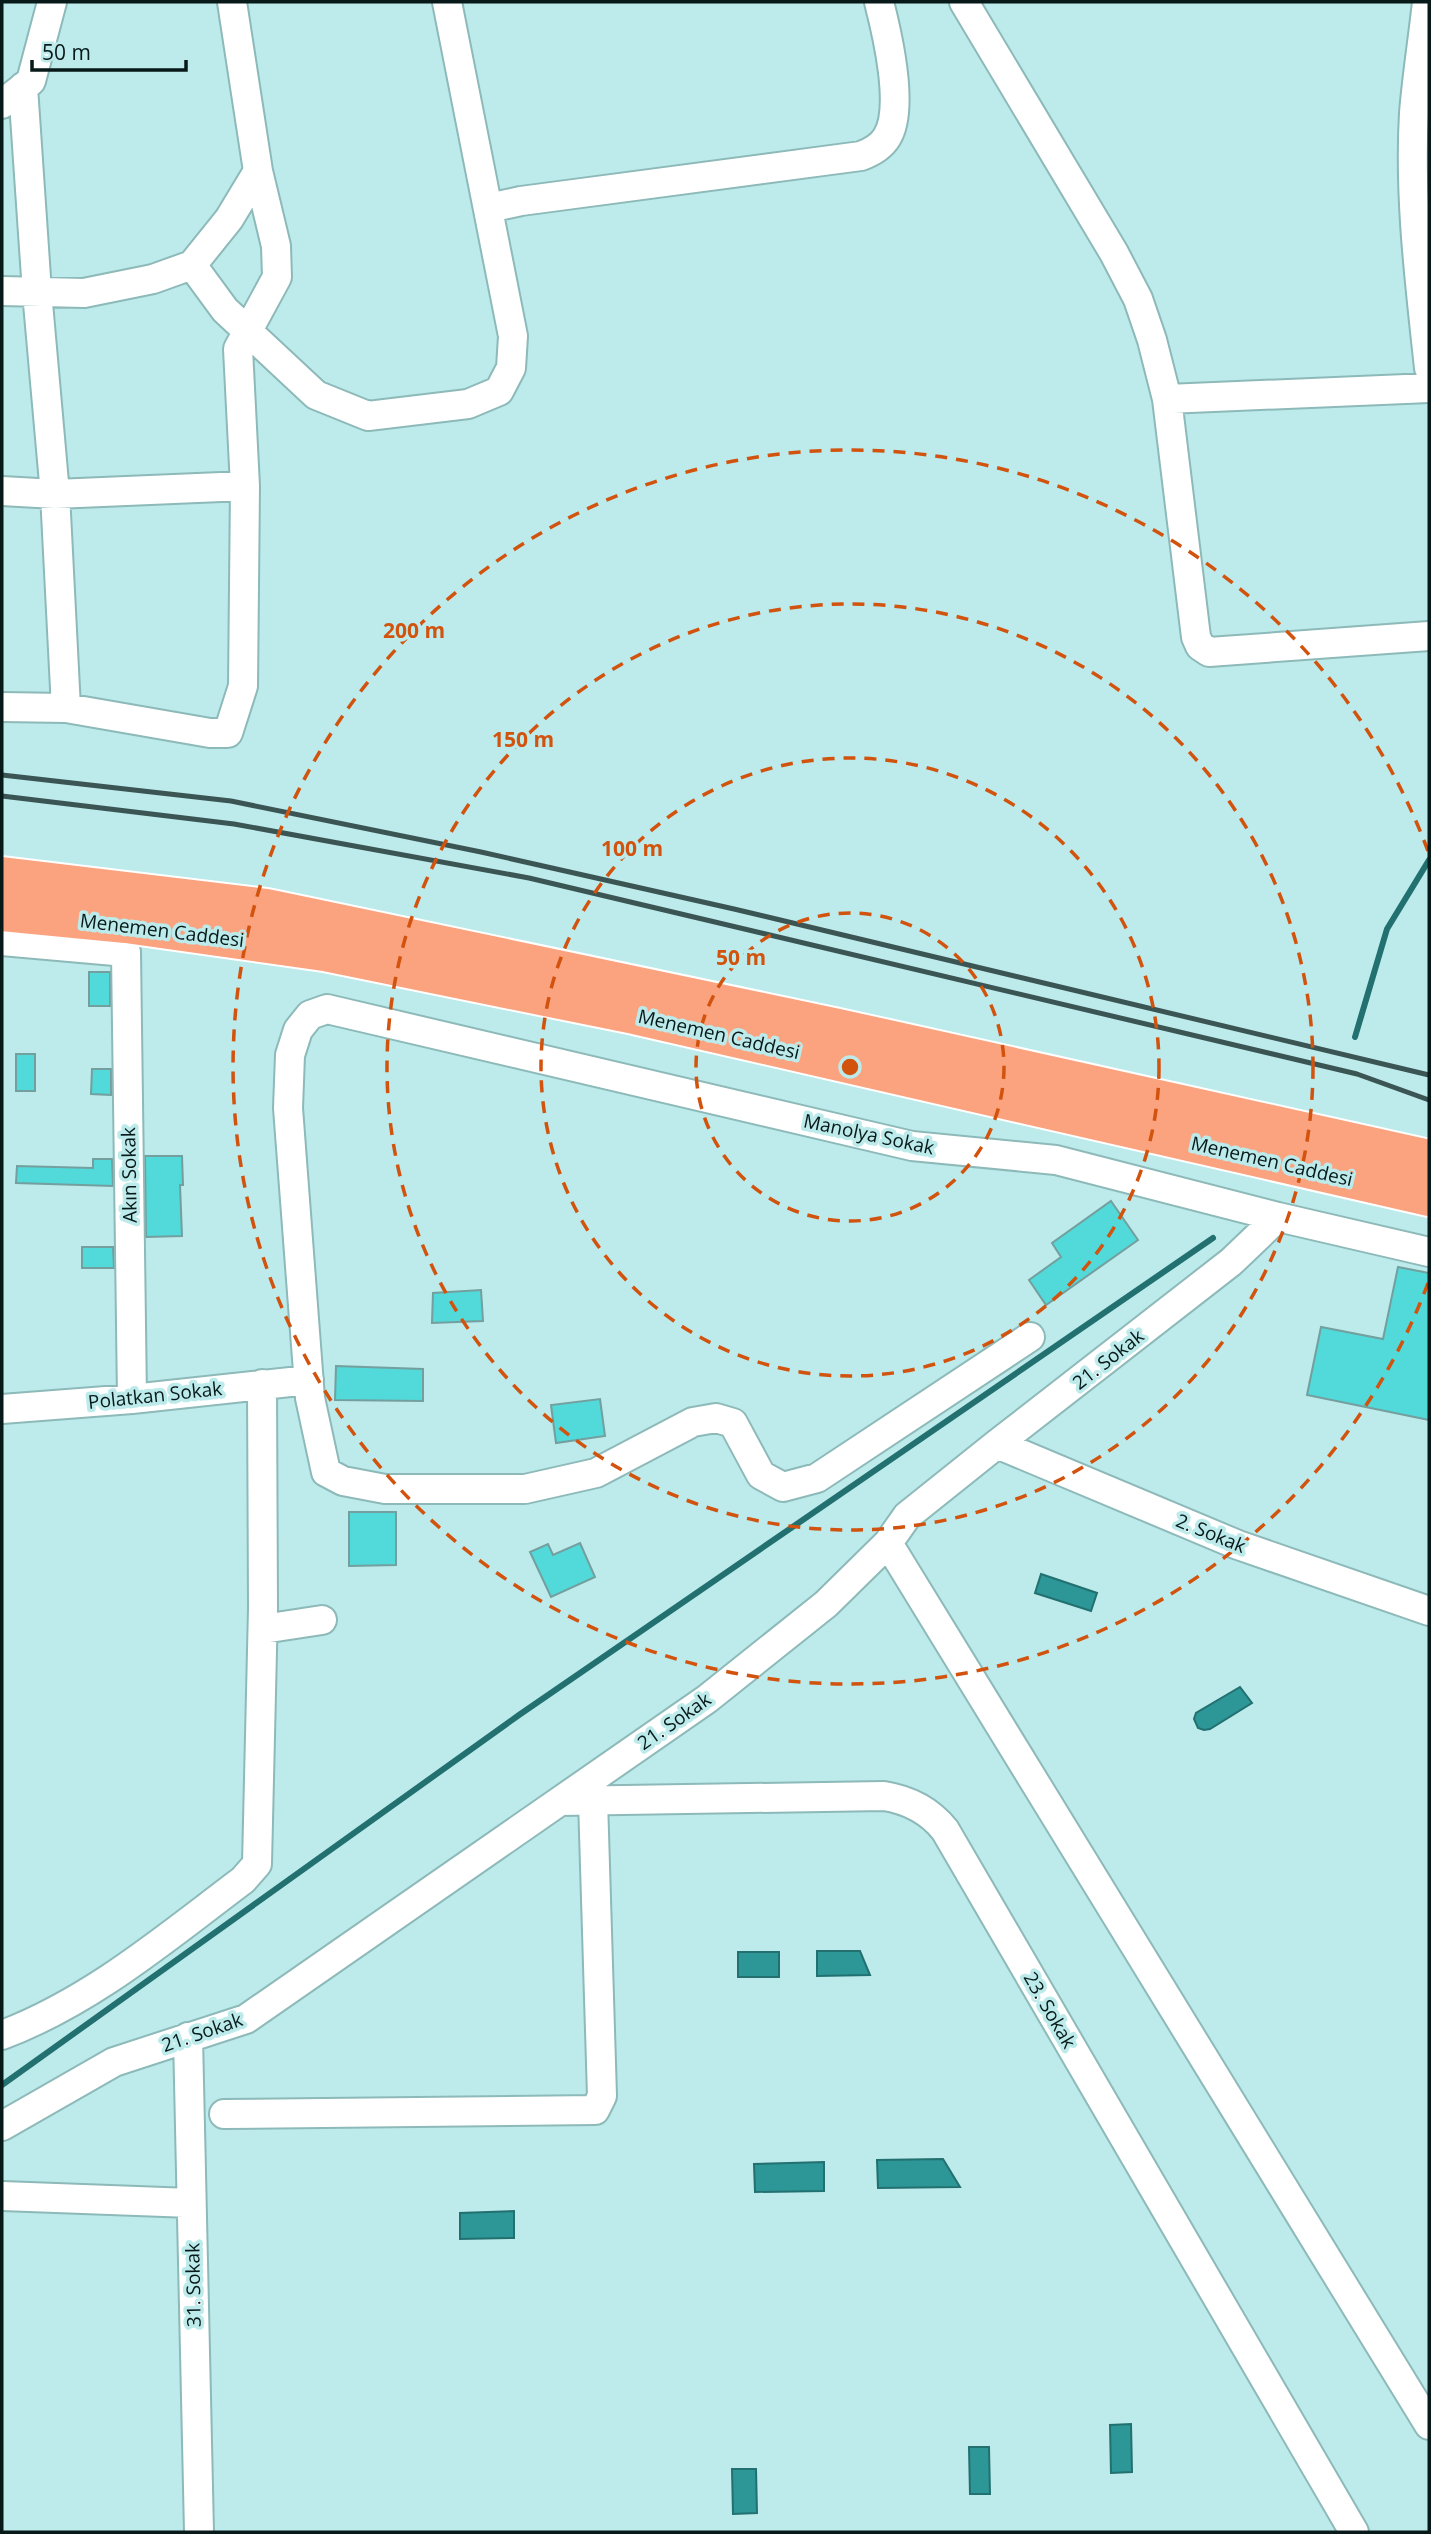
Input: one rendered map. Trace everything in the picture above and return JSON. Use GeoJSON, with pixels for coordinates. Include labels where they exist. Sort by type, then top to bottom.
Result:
{"type":"FeatureCollection","features":[{"type":"Feature","properties":{"kind":"highway","name":"Menemen Caddesi"},"geometry":{"type":"LineString","coordinates":[[2,876],[267,908],[834,1027],[1429,1159]]}},
{"type":"Feature","properties":{"kind":"highway","name":"Menemen Caddesi"},"geometry":{"type":"LineString","coordinates":[[2,912],[126,924],[324,952],[648,1018],[1429,1197]]}},
{"type":"Feature","properties":{"kind":"street"},"geometry":{"type":"LineString","coordinates":[[52,2],[32,81],[13,95],[37,292],[55,494],[66,708]]}},
{"type":"Feature","properties":{"kind":"street"},"geometry":{"type":"LineString","coordinates":[[2,707],[66,708],[210,733],[228,733],[243,687],[245,486],[238,349],[277,277],[276,246],[258,171],[232,2]]}},
{"type":"Feature","properties":{"kind":"street"},"geometry":{"type":"LineString","coordinates":[[192,265],[225,310],[316,395],[368,416],[468,404],[499,391],[511,368],[513,336],[447,2]]}},
{"type":"Feature","properties":{"kind":"street"},"geometry":{"type":"LineString","coordinates":[[489,208],[534,199],[861,156],[872,152],[888,136],[893,105],[892,58],[879,2]]}},
{"type":"Feature","properties":{"kind":"street"},"geometry":{"type":"LineString","coordinates":[[964,2],[1114,253],[1138,299],[1167,399],[1196,637],[1200,646],[1209,652],[1429,636]]}},
{"type":"Feature","properties":{"kind":"street"},"geometry":{"type":"LineString","coordinates":[[1427,2],[1414,113],[1414,173],[1429,368]]}},
{"type":"Feature","properties":{"kind":"street"},"geometry":{"type":"LineString","coordinates":[[2,291],[84,293],[153,279],[192,265],[229,219],[258,171]]}},
{"type":"Feature","properties":{"kind":"street"},"geometry":{"type":"LineString","coordinates":[[1167,399],[1429,388]]}},
{"type":"Feature","properties":{"kind":"street"},"geometry":{"type":"LineString","coordinates":[[2,491],[55,494],[245,486]]}},
{"type":"Feature","properties":{"kind":"street","name":"Akın Sokak"},"geometry":{"type":"LineString","coordinates":[[2,941],[126,952],[132,1399]]}},
{"type":"Feature","properties":{"kind":"street","name":"Manolya Sokak"},"geometry":{"type":"LineString","coordinates":[[309,1380],[288,1108],[290,1055],[298,1030],[310,1015],[327,1009],[912,1146],[1056,1160],[1278,1217],[1429,1252]]}},
{"type":"Feature","properties":{"kind":"street","name":"21. Sokak"},"geometry":{"type":"LineString","coordinates":[[2,2126],[114,2062],[246,2019],[707,1699],[826,1604],[888,1544],[907,1516],[1231,1262],[1278,1217]]}},
{"type":"Feature","properties":{"kind":"street"},"geometry":{"type":"LineString","coordinates":[[309,1380],[310,1398],[326,1472],[343,1481],[385,1489],[525,1489],[596,1473],[693,1422],[716,1418],[733,1423],[761,1475],[783,1487],[817,1478],[1030,1337]]}},
{"type":"Feature","properties":{"kind":"street","name":"Polatkan Sokak"},"geometry":{"type":"LineString","coordinates":[[2,1409],[132,1399],[309,1380]]}},
{"type":"Feature","properties":{"kind":"street"},"geometry":{"type":"LineString","coordinates":[[2,2035],[31,2024],[112,1978],[243,1880],[257,1864],[263,1629],[262,1384]]}},
{"type":"Feature","properties":{"kind":"street","name":"2. Sokak"},"geometry":{"type":"LineString","coordinates":[[997,1444],[1238,1545],[1429,1611]]}},
{"type":"Feature","properties":{"kind":"street"},"geometry":{"type":"LineString","coordinates":[[888,1544],[1429,2425]]}},
{"type":"Feature","properties":{"kind":"street"},"geometry":{"type":"LineString","coordinates":[[263,1629],[322,1620]]}},
{"type":"Feature","properties":{"kind":"street","name":"23. Sokak"},"geometry":{"type":"LineString","coordinates":[[560,1801],[884,1796],[917,1805],[937,1819],[1354,2532]]}},
{"type":"Feature","properties":{"kind":"street"},"geometry":{"type":"LineString","coordinates":[[224,2114],[595,2110],[602,2096],[593,1800]]}},
{"type":"Feature","properties":{"kind":"street","name":"31. Sokak"},"geometry":{"type":"LineString","coordinates":[[188,2037],[199,2532]]}},
{"type":"Feature","properties":{"kind":"street"},"geometry":{"type":"LineString","coordinates":[[2,2196],[191,2203]]}},
{"type":"Feature","properties":{"kind":"water"},"geometry":{"type":"Polygon","coordinates":[[[1041,1574],[1097,1593],[1091,1611],[1035,1593],[1041,1574]]]}},
{"type":"Feature","properties":{"kind":"water"},"geometry":{"type":"Polygon","coordinates":[[[1240,1687],[1252,1703],[1210,1729],[1198,1728],[1194,1719],[1196,1713],[1240,1687]]]}},
{"type":"Feature","properties":{"kind":"water"},"geometry":{"type":"Polygon","coordinates":[[[817,1951],[860,1951],[870,1975],[817,1976],[817,1951]]]}},
{"type":"Feature","properties":{"kind":"water"},"geometry":{"type":"Polygon","coordinates":[[[738,1952],[779,1952],[779,1977],[738,1977],[738,1952]]]}},
{"type":"Feature","properties":{"kind":"water"},"geometry":{"type":"Polygon","coordinates":[[[943,2159],[960,2187],[878,2188],[877,2160],[943,2159]]]}},
{"type":"Feature","properties":{"kind":"water"},"geometry":{"type":"Polygon","coordinates":[[[824,2162],[824,2191],[755,2192],[754,2164],[824,2162]]]}},
{"type":"Feature","properties":{"kind":"water"},"geometry":{"type":"Polygon","coordinates":[[[514,2211],[514,2238],[460,2239],[460,2213],[514,2211]]]}},
{"type":"Feature","properties":{"kind":"water"},"geometry":{"type":"Polygon","coordinates":[[[1131,2424],[1132,2472],[1111,2473],[1110,2425],[1131,2424]]]}},
{"type":"Feature","properties":{"kind":"water"},"geometry":{"type":"Polygon","coordinates":[[[969,2447],[989,2447],[990,2494],[970,2494],[969,2447]]]}},
{"type":"Feature","properties":{"kind":"water"},"geometry":{"type":"Polygon","coordinates":[[[732,2469],[756,2469],[757,2513],[733,2514],[732,2469]]]}},
{"type":"Feature","properties":{"kind":"building"},"geometry":{"type":"Polygon","coordinates":[[[89,972],[110,972],[110,1006],[89,1006],[89,972]]]}},
{"type":"Feature","properties":{"kind":"building"},"geometry":{"type":"Polygon","coordinates":[[[16,1054],[35,1054],[35,1091],[16,1091],[16,1054]]]}},
{"type":"Feature","properties":{"kind":"building"},"geometry":{"type":"Polygon","coordinates":[[[92,1069],[111,1069],[111,1095],[91,1094],[92,1069]]]}},
{"type":"Feature","properties":{"kind":"building"},"geometry":{"type":"Polygon","coordinates":[[[145,1156],[182,1156],[182,1236],[146,1237],[145,1156]]]}},
{"type":"Feature","properties":{"kind":"building"},"geometry":{"type":"Polygon","coordinates":[[[93,1159],[112,1159],[113,1186],[16,1183],[17,1166],[93,1168],[93,1159]]]}},
{"type":"Feature","properties":{"kind":"building"},"geometry":{"type":"Polygon","coordinates":[[[1111,1201],[1138,1240],[1046,1305],[1029,1280],[1061,1257],[1052,1243],[1111,1201]]]}},
{"type":"Feature","properties":{"kind":"building"},"geometry":{"type":"Polygon","coordinates":[[[82,1247],[113,1247],[114,1268],[82,1268],[82,1247]]]}},
{"type":"Feature","properties":{"kind":"building"},"geometry":{"type":"Polygon","coordinates":[[[1398,1267],[1429,1273],[1429,1420],[1307,1395],[1321,1327],[1383,1339],[1398,1267]]]}},
{"type":"Feature","properties":{"kind":"building"},"geometry":{"type":"Polygon","coordinates":[[[481,1290],[483,1321],[432,1323],[433,1293],[481,1290]]]}},
{"type":"Feature","properties":{"kind":"building"},"geometry":{"type":"Polygon","coordinates":[[[336,1366],[423,1369],[423,1401],[335,1400],[336,1366]]]}},
{"type":"Feature","properties":{"kind":"building"},"geometry":{"type":"Polygon","coordinates":[[[600,1399],[605,1436],[556,1443],[551,1405],[600,1399]]]}},
{"type":"Feature","properties":{"kind":"building"},"geometry":{"type":"Polygon","coordinates":[[[349,1512],[396,1512],[396,1565],[349,1566],[349,1512]]]}},
{"type":"Feature","properties":{"kind":"building"},"geometry":{"type":"Polygon","coordinates":[[[580,1543],[595,1577],[551,1597],[530,1552],[548,1544],[553,1555],[580,1543]]]}},
{"type":"Feature","properties":{"kind":"waterway"},"geometry":{"type":"LineString","coordinates":[[1355,1037],[1387,929],[1429,860]]}},
{"type":"Feature","properties":{"kind":"waterway"},"geometry":{"type":"LineString","coordinates":[[2,2085],[519,1715],[1213,1238]]}},
{"type":"Feature","properties":{"kind":"railway"},"geometry":{"type":"LineString","coordinates":[[2,775],[231,801],[481,852],[734,909],[1429,1075]]}},
{"type":"Feature","properties":{"kind":"railway"},"geometry":{"type":"LineString","coordinates":[[2,796],[234,824],[529,878],[1357,1074],[1429,1100]]}}]}
